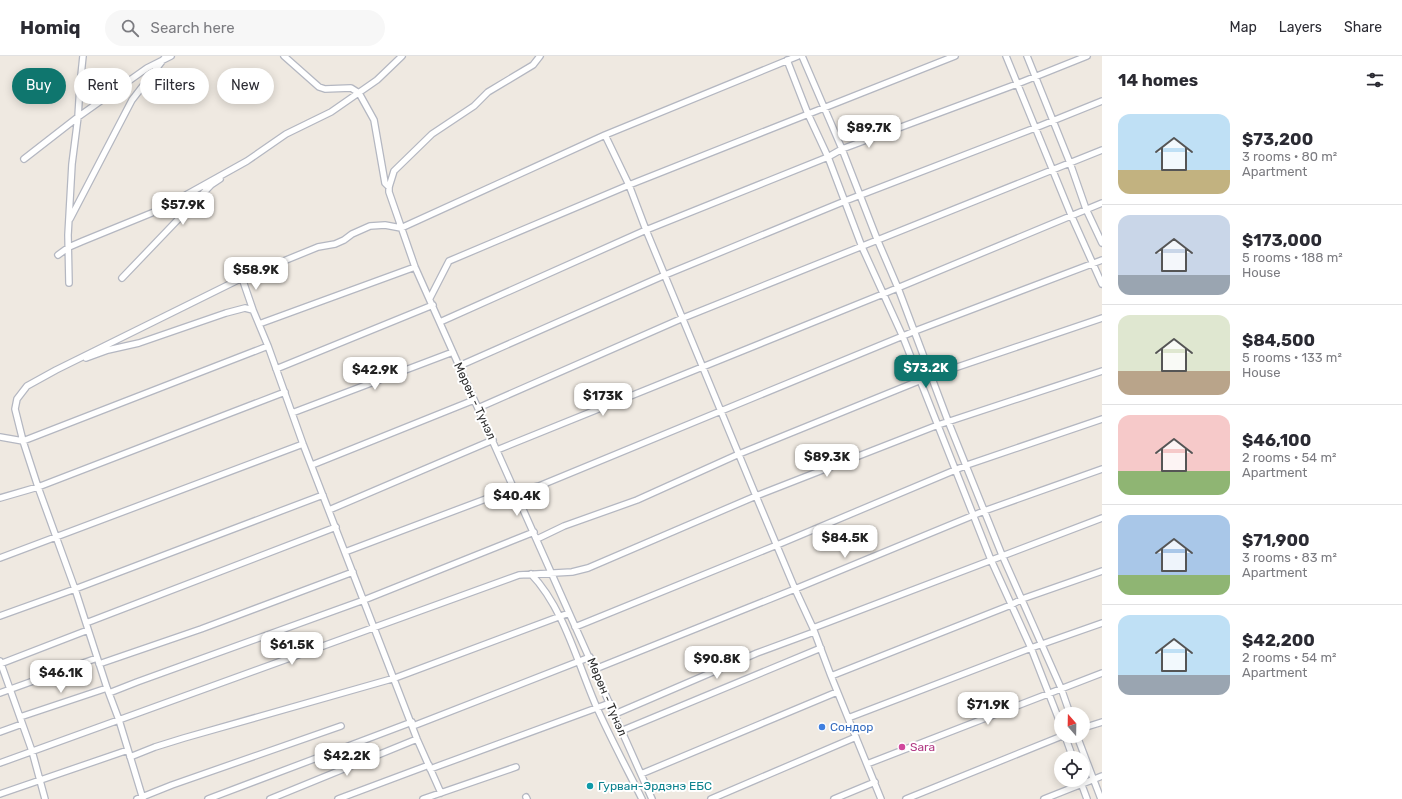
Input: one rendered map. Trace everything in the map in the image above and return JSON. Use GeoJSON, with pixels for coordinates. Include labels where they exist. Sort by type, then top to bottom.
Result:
{"type":"FeatureCollection","features":[{"type":"Feature","properties":{"kind":"street"},"geometry":{"type":"LineString","coordinates":[[69,282],[69,221],[74,143],[78,117],[83,56]]}},
{"type":"Feature","properties":{"kind":"street"},"geometry":{"type":"LineString","coordinates":[[24,159],[78,117],[147,68],[171,56]]}},
{"type":"Feature","properties":{"kind":"street"},"geometry":{"type":"LineString","coordinates":[[284,56],[319,87],[325,89],[351,88],[359,93]]}},
{"type":"Feature","properties":{"kind":"street"},"geometry":{"type":"LineString","coordinates":[[58,255],[69,247],[159,210],[247,162],[286,134],[331,112],[359,93],[377,80],[402,56]]}},
{"type":"Feature","properties":{"kind":"street"},"geometry":{"type":"LineString","coordinates":[[389,187],[394,171],[432,134],[474,106],[488,92],[533,65],[540,56]]}},
{"type":"Feature","properties":{"kind":"street"},"geometry":{"type":"LineString","coordinates":[[341,726],[141,798],[119,720],[23,441],[15,409],[17,399],[28,386],[56,370],[242,278],[318,247],[335,244],[370,226],[385,225],[401,228],[605,136],[798,56]]}},
{"type":"Feature","properties":{"kind":"street"},"geometry":{"type":"LineString","coordinates":[[802,56],[842,149],[898,288],[948,421],[967,465],[984,511],[1061,688],[1068,707]]}},
{"type":"Feature","properties":{"kind":"street"},"geometry":{"type":"LineString","coordinates":[[430,298],[449,261],[629,185],[955,56]]}},
{"type":"Feature","properties":{"kind":"street"},"geometry":{"type":"LineString","coordinates":[[1006,56],[1052,171],[1102,284]]}},
{"type":"Feature","properties":{"kind":"street"},"geometry":{"type":"LineString","coordinates":[[1027,56],[1054,120],[1086,209],[1102,243]]}},
{"type":"Feature","properties":{"kind":"street"},"geometry":{"type":"LineString","coordinates":[[440,322],[646,230],[828,157],[842,149],[1017,84],[1087,56]]}},
{"type":"Feature","properties":{"kind":"street"},"geometry":{"type":"LineString","coordinates":[[69,221],[132,100],[165,58]]}},
{"type":"Feature","properties":{"kind":"street"},"geometry":{"type":"LineString","coordinates":[[787,60],[808,114],[828,157],[862,247],[903,337],[991,560],[1031,648],[1054,708]]}},
{"type":"Feature","properties":{"kind":"street","name":"Мөрөн - Түнэл"},"geometry":{"type":"LineString","coordinates":[[359,93],[374,120],[385,183],[389,187],[389,192],[415,266],[452,352],[534,532],[568,613],[596,669],[621,731],[652,799]]}},
{"type":"Feature","properties":{"kind":"street"},"geometry":{"type":"LineString","coordinates":[[459,366],[665,275],[860,195],[1102,101]]}},
{"type":"Feature","properties":{"kind":"street"},"geometry":{"type":"LineString","coordinates":[[605,136],[629,185],[646,230],[776,545],[814,630],[837,692],[881,799]]}},
{"type":"Feature","properties":{"kind":"street"},"geometry":{"type":"LineString","coordinates":[[478,408],[683,318],[1102,150]]}},
{"type":"Feature","properties":{"kind":"street"},"geometry":{"type":"LineString","coordinates":[[122,278],[211,185],[238,166]]}},
{"type":"Feature","properties":{"kind":"street"},"geometry":{"type":"LineString","coordinates":[[497,450],[898,288],[1102,202]]}},
{"type":"Feature","properties":{"kind":"street"},"geometry":{"type":"LineString","coordinates":[[345,552],[491,497],[539,486],[722,412],[915,331],[1102,260]]}},
{"type":"Feature","properties":{"kind":"street"},"geometry":{"type":"LineString","coordinates":[[259,324],[415,266]]}},
{"type":"Feature","properties":{"kind":"street"},"geometry":{"type":"LineString","coordinates":[[242,278],[303,444],[413,724],[417,739],[441,793]]}},
{"type":"Feature","properties":{"kind":"street"},"geometry":{"type":"LineString","coordinates":[[276,369],[433,305]]}},
{"type":"Feature","properties":{"kind":"street"},"geometry":{"type":"LineString","coordinates":[[56,370],[108,350],[139,343],[226,312],[246,308],[253,310]]}},
{"type":"Feature","properties":{"kind":"street"},"geometry":{"type":"LineString","coordinates":[[537,539],[564,526],[637,500],[739,454],[931,376],[1102,318]]}},
{"type":"Feature","properties":{"kind":"street"},"geometry":{"type":"LineString","coordinates":[[0,437],[23,441],[268,346]]}},
{"type":"Feature","properties":{"kind":"street"},"geometry":{"type":"LineString","coordinates":[[292,413],[452,352]]}},
{"type":"Feature","properties":{"kind":"street"},"geometry":{"type":"LineString","coordinates":[[0,762],[519,576],[572,572],[588,568],[756,496],[948,421],[1102,371]]}},
{"type":"Feature","properties":{"kind":"street"},"geometry":{"type":"LineString","coordinates":[[0,498],[38,487],[285,392]]}},
{"type":"Feature","properties":{"kind":"street"},"geometry":{"type":"LineString","coordinates":[[312,466],[474,400]]}},
{"type":"Feature","properties":{"kind":"street"},"geometry":{"type":"LineString","coordinates":[[575,627],[967,465],[1102,419]]}},
{"type":"Feature","properties":{"kind":"street"},"geometry":{"type":"LineString","coordinates":[[329,510],[493,440]]}},
{"type":"Feature","properties":{"kind":"street"},"geometry":{"type":"LineString","coordinates":[[0,558],[303,444]]}},
{"type":"Feature","properties":{"kind":"street"},"geometry":{"type":"LineString","coordinates":[[596,669],[973,515],[1102,469]]}},
{"type":"Feature","properties":{"kind":"street"},"geometry":{"type":"LineString","coordinates":[[0,616],[75,589],[323,494]]}},
{"type":"Feature","properties":{"kind":"street"},"geometry":{"type":"LineString","coordinates":[[614,714],[814,630],[1002,555],[1102,518]]}},
{"type":"Feature","properties":{"kind":"street"},"geometry":{"type":"LineString","coordinates":[[86,623],[336,527]]}},
{"type":"Feature","properties":{"kind":"street"},"geometry":{"type":"LineString","coordinates":[[20,717],[137,682],[364,600],[534,532]]}},
{"type":"Feature","properties":{"kind":"street"},"geometry":{"type":"LineString","coordinates":[[831,676],[1011,605],[1022,599],[1102,571]]}},
{"type":"Feature","properties":{"kind":"street"},"geometry":{"type":"LineString","coordinates":[[0,693],[201,628],[353,572]]}},
{"type":"Feature","properties":{"kind":"street"},"geometry":{"type":"LineString","coordinates":[[531,574],[542,585],[559,616],[597,708],[642,799]]}},
{"type":"Feature","properties":{"kind":"street"},"geometry":{"type":"LineString","coordinates":[[130,757],[184,738],[395,678],[568,613]]}},
{"type":"Feature","properties":{"kind":"street"},"geometry":{"type":"LineString","coordinates":[[848,718],[1102,622]]}},
{"type":"Feature","properties":{"kind":"street"},"geometry":{"type":"LineString","coordinates":[[45,799],[41,779],[32,751],[0,663],[88,630]]}},
{"type":"Feature","properties":{"kind":"street"},"geometry":{"type":"LineString","coordinates":[[621,731],[821,648]]}},
{"type":"Feature","properties":{"kind":"street"},"geometry":{"type":"LineString","coordinates":[[208,799],[590,657]]}},
{"type":"Feature","properties":{"kind":"street"},"geometry":{"type":"LineString","coordinates":[[867,764],[1102,673]]}},
{"type":"Feature","properties":{"kind":"street"},"geometry":{"type":"LineString","coordinates":[[641,774],[837,692]]}},
{"type":"Feature","properties":{"kind":"street"},"geometry":{"type":"LineString","coordinates":[[338,799],[610,703]]}},
{"type":"Feature","properties":{"kind":"street"},"geometry":{"type":"LineString","coordinates":[[1090,726],[1102,722]]}},
{"type":"Feature","properties":{"kind":"street"},"geometry":{"type":"LineString","coordinates":[[0,732],[22,724]]}},
{"type":"Feature","properties":{"kind":"street"},"geometry":{"type":"LineString","coordinates":[[711,799],[856,737]]}},
{"type":"Feature","properties":{"kind":"street"},"geometry":{"type":"LineString","coordinates":[[270,799],[417,739]]}},
{"type":"Feature","properties":{"kind":"street"},"geometry":{"type":"LineString","coordinates":[[906,799],[1054,739]]}},
{"type":"Feature","properties":{"kind":"street"},"geometry":{"type":"LineString","coordinates":[[1081,743],[1101,799]]}},
{"type":"Feature","properties":{"kind":"street"},"geometry":{"type":"LineString","coordinates":[[0,794],[128,750]]}},
{"type":"Feature","properties":{"kind":"street"},"geometry":{"type":"LineString","coordinates":[[424,799],[516,767]]}},
{"type":"Feature","properties":{"kind":"street"},"geometry":{"type":"LineString","coordinates":[[1090,780],[1102,776]]}},
{"type":"Feature","properties":{"kind":"street"},"geometry":{"type":"LineString","coordinates":[[834,799],[875,782]]}},
{"type":"Feature","properties":{"kind":"street"},"geometry":{"type":"LineString","coordinates":[[1044,799],[1070,787]]}},
{"type":"Feature","properties":{"kind":"street"},"geometry":{"type":"LineString","coordinates":[[1083,787],[1087,799]]}},
{"type":"Feature","properties":{"kind":"place","name":"Сондор"},"geometry":{"type":"Point","coordinates":[822,727]}},
{"type":"Feature","properties":{"kind":"place","name":"Sara"},"geometry":{"type":"Point","coordinates":[902,747]}},
{"type":"Feature","properties":{"kind":"place","name":"Гурван-Эрдэнэ ЕБС"},"geometry":{"type":"Point","coordinates":[590,786]}}]}
